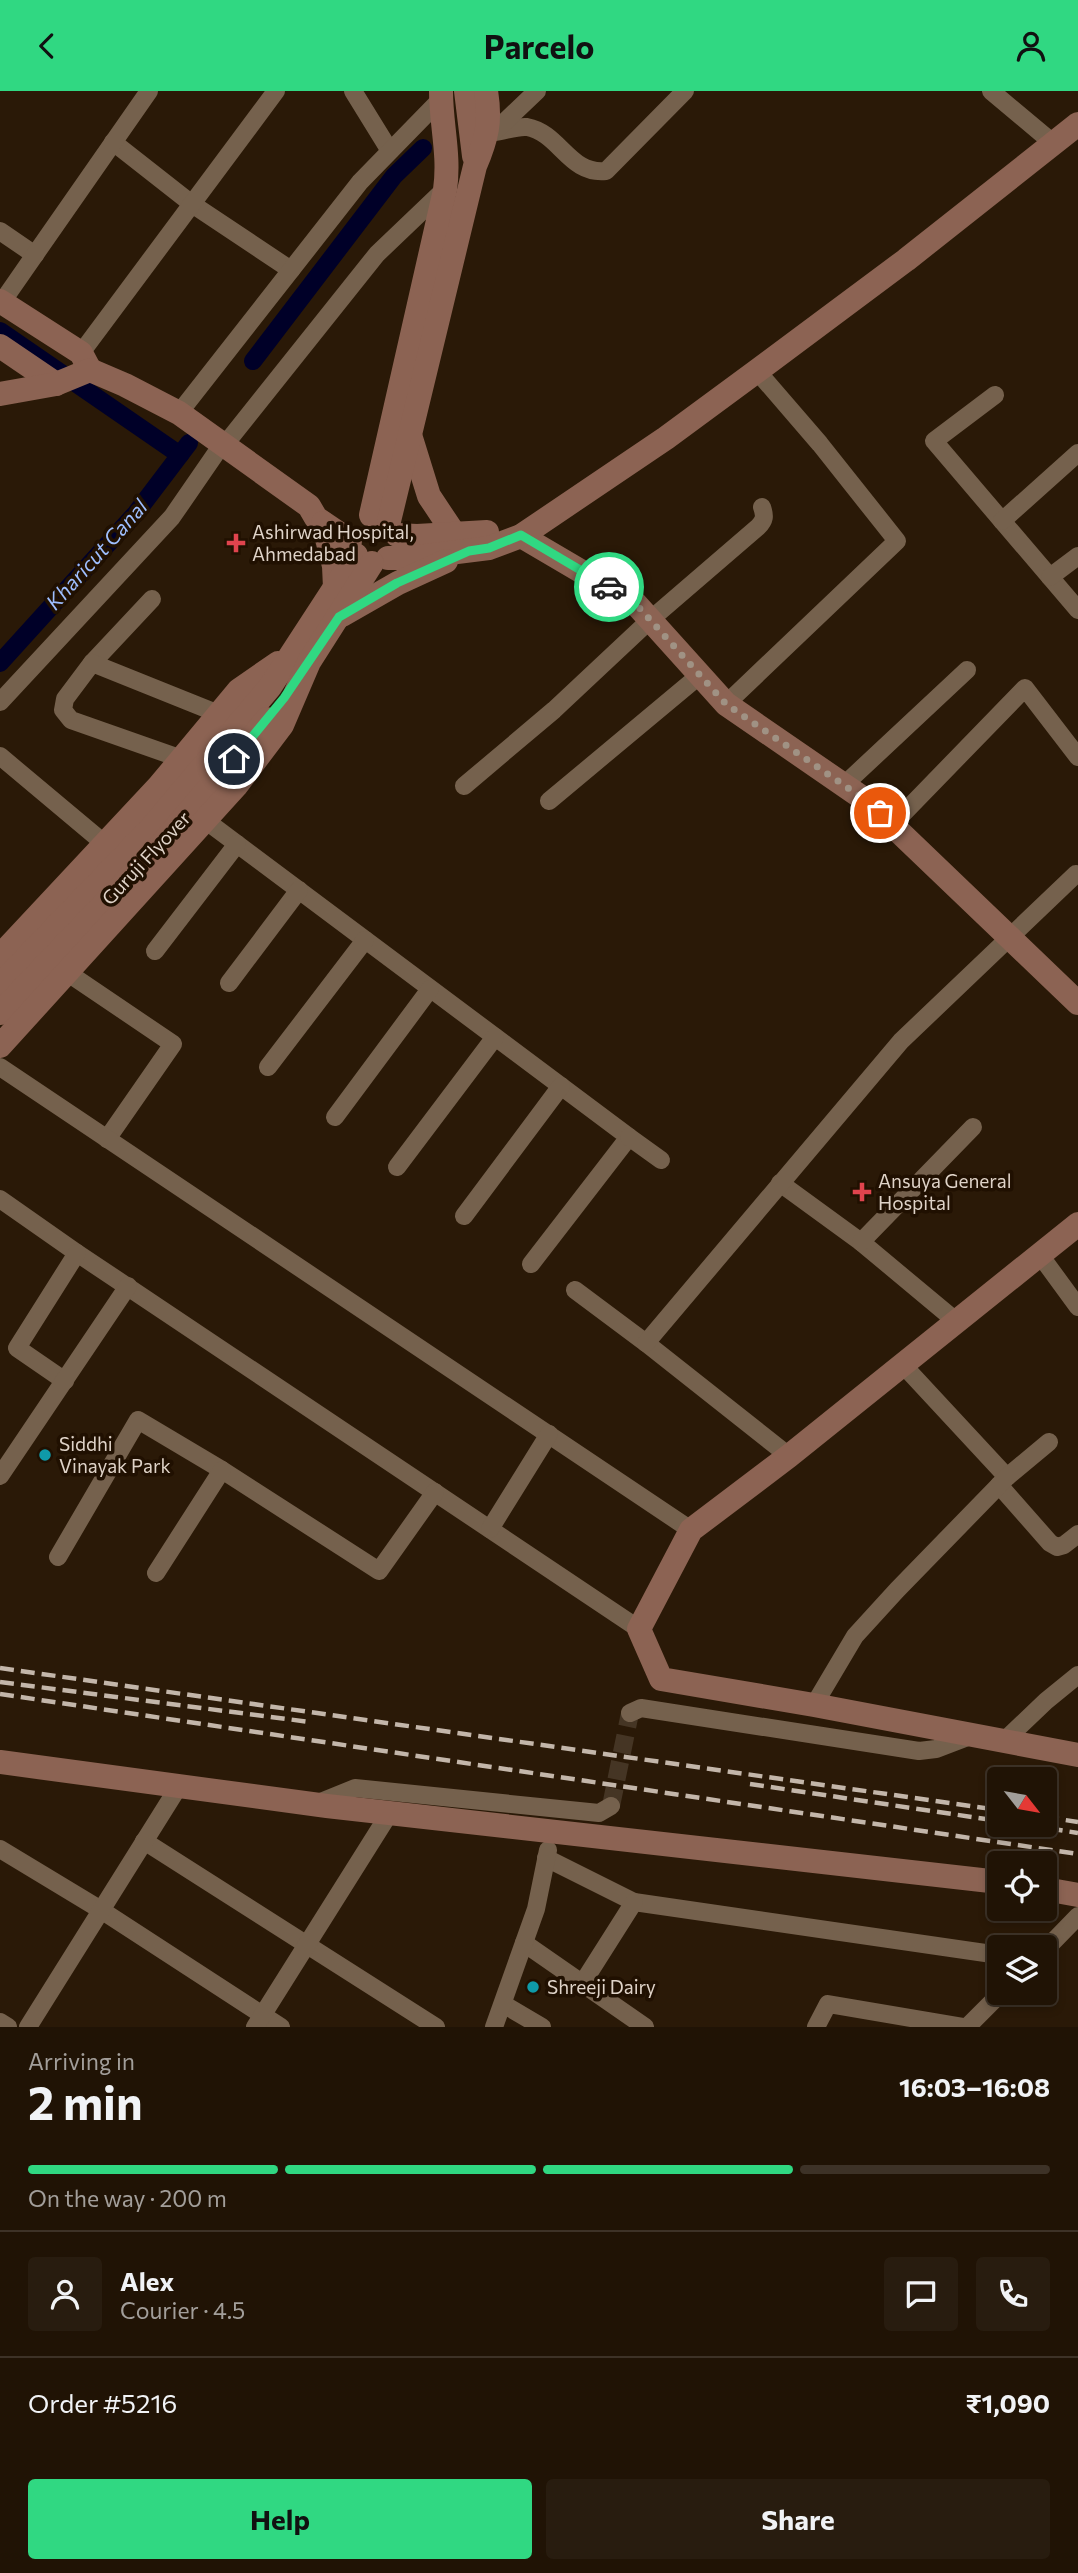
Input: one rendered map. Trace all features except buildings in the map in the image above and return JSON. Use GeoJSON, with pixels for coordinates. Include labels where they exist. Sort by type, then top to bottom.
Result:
{"type":"FeatureCollection","features":[{"type":"Feature","properties":{"kind":"street"},"geometry":{"type":"LineString","coordinates":[[149,91],[1,302],[86,365],[179,413],[223,443],[316,515],[409,558],[511,529],[661,433],[897,256],[1078,112]]}},
{"type":"Feature","properties":{"kind":"street"},"geometry":{"type":"LineString","coordinates":[[0,394],[56,383],[86,365],[192,204],[276,91]]}},
{"type":"Feature","properties":{"kind":"street"},"geometry":{"type":"LineString","coordinates":[[354,91],[390,151]]}},
{"type":"Feature","properties":{"kind":"street"},"geometry":{"type":"LineString","coordinates":[[466,91],[475,166]]}},
{"type":"Feature","properties":{"kind":"street"},"geometry":{"type":"LineString","coordinates":[[486,91],[490,111],[490,136]]}},
{"type":"Feature","properties":{"kind":"street"},"geometry":{"type":"LineString","coordinates":[[339,617],[411,438],[475,166],[490,136],[537,91]]}},
{"type":"Feature","properties":{"kind":"street"},"geometry":{"type":"LineString","coordinates":[[490,136],[525,127],[544,133],[575,162],[592,172],[606,171],[685,91]]}},
{"type":"Feature","properties":{"kind":"street"},"geometry":{"type":"LineString","coordinates":[[991,91],[1047,138]]}},
{"type":"Feature","properties":{"kind":"street"},"geometry":{"type":"LineString","coordinates":[[179,413],[360,182],[444,94]]}},
{"type":"Feature","properties":{"kind":"street"},"geometry":{"type":"LineString","coordinates":[[0,1046],[236,786],[282,725],[302,657],[335,589],[372,539],[445,190],[447,143],[444,94]]}},
{"type":"Feature","properties":{"kind":"street"},"geometry":{"type":"LineString","coordinates":[[4,945],[104,844],[182,759],[239,690],[302,657],[339,617],[462,543],[489,548],[521,535],[666,438],[906,260],[1078,124]]}},
{"type":"Feature","properties":{"kind":"street"},"geometry":{"type":"LineString","coordinates":[[113,142],[192,204],[291,270]]}},
{"type":"Feature","properties":{"kind":"street"},"geometry":{"type":"LineString","coordinates":[[0,702],[172,517],[223,443],[377,254],[445,190],[475,166]]}},
{"type":"Feature","properties":{"kind":"street"},"geometry":{"type":"LineString","coordinates":[[0,232],[35,255]]}},
{"type":"Feature","properties":{"kind":"street"},"geometry":{"type":"LineString","coordinates":[[0,346],[56,383]]}},
{"type":"Feature","properties":{"kind":"street"},"geometry":{"type":"LineString","coordinates":[[726,704],[897,541],[820,444],[757,371]]}},
{"type":"Feature","properties":{"kind":"street"},"geometry":{"type":"LineString","coordinates":[[995,395],[934,441],[1078,611]]}},
{"type":"Feature","properties":{"kind":"street"},"geometry":{"type":"LineString","coordinates":[[411,438],[429,496],[462,543]]}},
{"type":"Feature","properties":{"kind":"street"},"geometry":{"type":"LineString","coordinates":[[1002,521],[1078,453]]}},
{"type":"Feature","properties":{"kind":"street"},"geometry":{"type":"LineString","coordinates":[[464,786],[554,710],[650,619],[764,521],[762,507]]}},
{"type":"Feature","properties":{"kind":"street"},"geometry":{"type":"LineString","coordinates":[[316,515],[332,555],[335,589]]}},
{"type":"Feature","properties":{"kind":"street"},"geometry":{"type":"LineString","coordinates":[[521,535],[635,603],[726,704],[867,801],[1078,1003]]}},
{"type":"Feature","properties":{"kind":"street"},"geometry":{"type":"LineString","coordinates":[[1050,577],[1078,556]]}},
{"type":"Feature","properties":{"kind":"street"},"geometry":{"type":"LineString","coordinates":[[152,599],[92,663],[65,699],[63,710],[71,720],[182,759]]}},
{"type":"Feature","properties":{"kind":"street","name":"Guruji Flyover"},"geometry":{"type":"LineString","coordinates":[[0,1013],[166,839],[302,657]]}},
{"type":"Feature","properties":{"kind":"street"},"geometry":{"type":"LineString","coordinates":[[92,663],[219,714]]}},
{"type":"Feature","properties":{"kind":"street"},"geometry":{"type":"LineString","coordinates":[[844,785],[967,670]]}},
{"type":"Feature","properties":{"kind":"street"},"geometry":{"type":"LineString","coordinates":[[549,801],[700,675]]}},
{"type":"Feature","properties":{"kind":"street"},"geometry":{"type":"LineString","coordinates":[[892,825],[1025,688],[1078,757]]}},
{"type":"Feature","properties":{"kind":"street","name":"Guruji Flyover"},"geometry":{"type":"LineString","coordinates":[[0,985],[277,693]]}},
{"type":"Feature","properties":{"kind":"street"},"geometry":{"type":"LineString","coordinates":[[0,756],[104,844]]}},
{"type":"Feature","properties":{"kind":"street"},"geometry":{"type":"LineString","coordinates":[[205,820],[660,1160]]}},
{"type":"Feature","properties":{"kind":"street"},"geometry":{"type":"LineString","coordinates":[[155,951],[237,844]]}},
{"type":"Feature","properties":{"kind":"street"},"geometry":{"type":"LineString","coordinates":[[646,1343],[901,1041],[1076,874]]}},
{"type":"Feature","properties":{"kind":"street"},"geometry":{"type":"LineString","coordinates":[[229,983],[299,890]]}},
{"type":"Feature","properties":{"kind":"street"},"geometry":{"type":"LineString","coordinates":[[268,1067],[365,940]]}},
{"type":"Feature","properties":{"kind":"street"},"geometry":{"type":"LineString","coordinates":[[68,973],[173,1044],[107,1139]]}},
{"type":"Feature","properties":{"kind":"street"},"geometry":{"type":"LineString","coordinates":[[335,1117],[430,989]]}},
{"type":"Feature","properties":{"kind":"street"},"geometry":{"type":"LineString","coordinates":[[397,1167],[495,1037]]}},
{"type":"Feature","properties":{"kind":"street"},"geometry":{"type":"LineString","coordinates":[[0,1067],[691,1530]]}},
{"type":"Feature","properties":{"kind":"street"},"geometry":{"type":"LineString","coordinates":[[464,1216],[561,1086]]}},
{"type":"Feature","properties":{"kind":"street"},"geometry":{"type":"LineString","coordinates":[[861,1242],[973,1127]]}},
{"type":"Feature","properties":{"kind":"street"},"geometry":{"type":"LineString","coordinates":[[531,1264],[629,1137]]}},
{"type":"Feature","properties":{"kind":"street"},"geometry":{"type":"LineString","coordinates":[[779,1183],[861,1242],[957,1322]]}},
{"type":"Feature","properties":{"kind":"street"},"geometry":{"type":"LineString","coordinates":[[0,1199],[639,1629],[661,1679],[1078,1755]]}},
{"type":"Feature","properties":{"kind":"street"},"geometry":{"type":"LineString","coordinates":[[639,1629],[691,1530],[789,1457],[1078,1224]]}},
{"type":"Feature","properties":{"kind":"street"},"geometry":{"type":"LineString","coordinates":[[65,1381],[17,1349],[77,1253]]}},
{"type":"Feature","properties":{"kind":"street"},"geometry":{"type":"LineString","coordinates":[[1040,1255],[1078,1307]]}},
{"type":"Feature","properties":{"kind":"street"},"geometry":{"type":"LineString","coordinates":[[0,1476],[128,1286]]}},
{"type":"Feature","properties":{"kind":"street"},"geometry":{"type":"LineString","coordinates":[[575,1290],[789,1457]]}},
{"type":"Feature","properties":{"kind":"street"},"geometry":{"type":"LineString","coordinates":[[904,1366],[1003,1481],[1050,1543],[1057,1547],[1065,1545],[1078,1534]]}},
{"type":"Feature","properties":{"kind":"street"},"geometry":{"type":"LineString","coordinates":[[58,1557],[138,1420],[222,1470],[379,1571],[435,1492]]}},
{"type":"Feature","properties":{"kind":"street"},"geometry":{"type":"LineString","coordinates":[[490,1529],[549,1434]]}},
{"type":"Feature","properties":{"kind":"street"},"geometry":{"type":"LineString","coordinates":[[814,1705],[855,1636],[1003,1481],[1049,1442]]}},
{"type":"Feature","properties":{"kind":"street"},"geometry":{"type":"LineString","coordinates":[[156,1573],[222,1470]]}},
{"type":"Feature","properties":{"kind":"street"},"geometry":{"type":"LineString","coordinates":[[1004,1741],[1078,1675]]}},
{"type":"Feature","properties":{"kind":"street"},"geometry":{"type":"LineString","coordinates":[[630,1713],[641,1708],[919,1751],[936,1749],[970,1736]]}},
{"type":"Feature","properties":{"kind":"street"},"geometry":{"type":"LineString","coordinates":[[0,1762],[389,1814],[987,1881]]}},
{"type":"Feature","properties":{"kind":"street"},"geometry":{"type":"LineString","coordinates":[[28,2027],[179,1786]]}},
{"type":"Feature","properties":{"kind":"street"},"geometry":{"type":"LineString","coordinates":[[315,1805],[355,1789],[599,1813],[611,1806]]}},
{"type":"Feature","properties":{"kind":"street"},"geometry":{"type":"LineString","coordinates":[[259,2021],[389,1814]]}},
{"type":"Feature","properties":{"kind":"street"},"geometry":{"type":"LineString","coordinates":[[494,2027],[536,1909],[551,1833]]}},
{"type":"Feature","properties":{"kind":"street"},"geometry":{"type":"LineString","coordinates":[[144,1842],[436,2027]]}},
{"type":"Feature","properties":{"kind":"street"},"geometry":{"type":"LineString","coordinates":[[0,1849],[102,1910],[259,2021],[281,2027]]}},
{"type":"Feature","properties":{"kind":"street"},"geometry":{"type":"LineString","coordinates":[[546,1858],[634,1902],[987,1953]]}},
{"type":"Feature","properties":{"kind":"street"},"geometry":{"type":"LineString","coordinates":[[1057,1891],[1078,1895]]}},
{"type":"Feature","properties":{"kind":"street"},"geometry":{"type":"LineString","coordinates":[[582,1984],[634,1902]]}},
{"type":"Feature","properties":{"kind":"street"},"geometry":{"type":"LineString","coordinates":[[1057,1937],[1078,1916]]}},
{"type":"Feature","properties":{"kind":"street"},"geometry":{"type":"LineString","coordinates":[[524,1943],[645,2027]]}},
{"type":"Feature","properties":{"kind":"street"},"geometry":{"type":"LineString","coordinates":[[503,2004],[542,2027]]}},
{"type":"Feature","properties":{"kind":"street"},"geometry":{"type":"LineString","coordinates":[[816,2027],[828,2004],[966,2027],[989,2005]]}},
{"type":"Feature","properties":{"kind":"street"},"geometry":{"type":"LineString","coordinates":[[0,2022],[8,2027]]}},
{"type":"Feature","properties":{"kind":"waterway","name":"Kharicut Canal"},"geometry":{"type":"LineString","coordinates":[[253,361],[394,176],[423,148]]}},
{"type":"Feature","properties":{"kind":"waterway"},"geometry":{"type":"LineString","coordinates":[[0,331],[180,455]]}},
{"type":"Feature","properties":{"kind":"waterway","name":"Kharicut Canal"},"geometry":{"type":"LineString","coordinates":[[0,663],[136,513],[189,443]]}},
{"type":"Feature","properties":{"kind":"tunnel"},"geometry":{"type":"LineString","coordinates":[[611,1806],[630,1713]]}},
{"type":"Feature","properties":{"kind":"railway"},"geometry":{"type":"LineString","coordinates":[[0,1668],[987,1808]]}},
{"type":"Feature","properties":{"kind":"railway"},"geometry":{"type":"LineString","coordinates":[[0,1682],[310,1722]]}},
{"type":"Feature","properties":{"kind":"railway"},"geometry":{"type":"LineString","coordinates":[[0,1694],[1078,1854]]}},
{"type":"Feature","properties":{"kind":"railway"},"geometry":{"type":"LineString","coordinates":[[750,1784],[987,1819]]}},
{"type":"Feature","properties":{"kind":"railway"},"geometry":{"type":"LineString","coordinates":[[1057,1819],[1078,1822]]}},
{"type":"Feature","properties":{"kind":"railway"},"geometry":{"type":"LineString","coordinates":[[1057,1830],[1078,1833]]}},
{"type":"Feature","properties":{"kind":"way so far"},"geometry":{"type":"LineString","coordinates":[[609,587],[635,603],[726,704],[867,801],[880,813]]}},
{"type":"Feature","properties":{"kind":"place","name":"Ashirwad Hospital, Ahmedabad"},"geometry":{"type":"Point","coordinates":[236,543]}},
{"type":"Feature","properties":{"kind":"place","name":"Ansuya General Hospital"},"geometry":{"type":"Point","coordinates":[862,1192]}},
{"type":"Feature","properties":{"kind":"place","name":"Siddhi Vinayak Park"},"geometry":{"type":"Point","coordinates":[45,1455]}},
{"type":"Feature","properties":{"kind":"place","name":"Shreeji Dairy"},"geometry":{"type":"Point","coordinates":[533,1987]}},
{"type":"Feature","properties":{"kind":"route"},"geometry":{"type":"LineString","coordinates":[[234,759],[284,698],[339,617],[411,576],[469,551],[489,548],[521,535],[609,587]]}}]}
